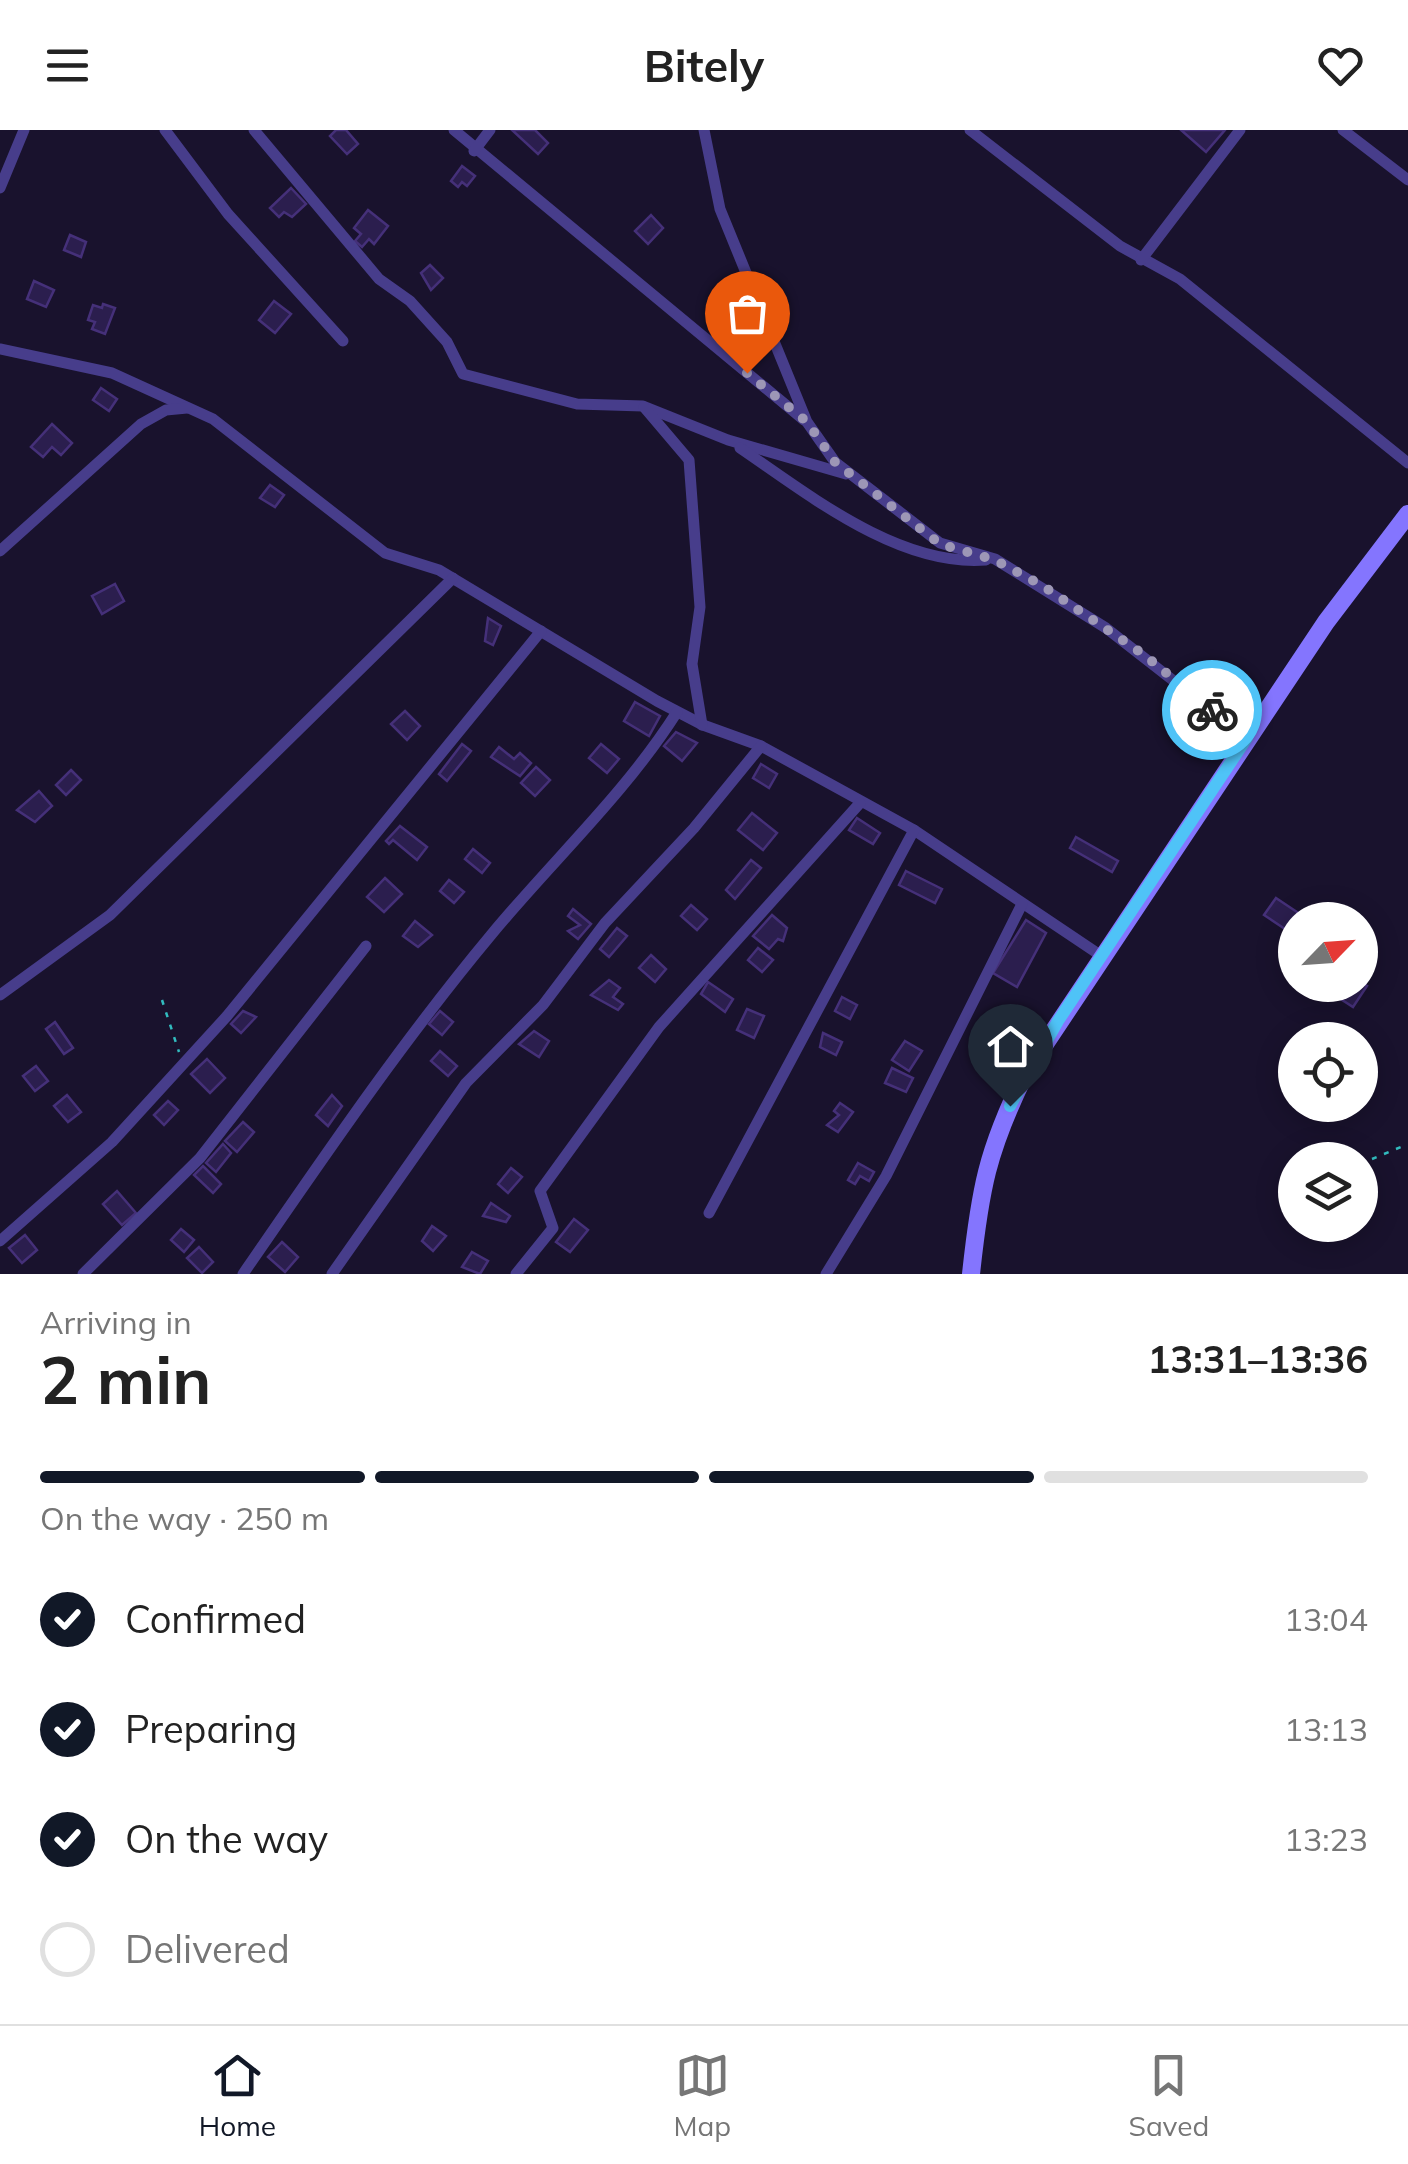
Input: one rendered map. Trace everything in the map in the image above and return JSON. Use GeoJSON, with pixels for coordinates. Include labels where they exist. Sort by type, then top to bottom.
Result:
{"type":"FeatureCollection","features":[{"type":"Feature","properties":{"kind":"main road"},"geometry":{"type":"LineString","coordinates":[[971,1274],[980,1189],[994,1136],[1025,1074],[1326,622],[1408,514]]}},
{"type":"Feature","properties":{"kind":"street"},"geometry":{"type":"LineString","coordinates":[[0,188],[24,130]]}},
{"type":"Feature","properties":{"kind":"street"},"geometry":{"type":"LineString","coordinates":[[166,130],[228,214],[343,342]]}},
{"type":"Feature","properties":{"kind":"street"},"geometry":{"type":"LineString","coordinates":[[254,130],[379,279],[410,301],[447,342],[464,374],[578,404],[642,406],[728,440],[850,476]]}},
{"type":"Feature","properties":{"kind":"street"},"geometry":{"type":"LineString","coordinates":[[454,130],[474,151],[807,422],[850,476],[940,544],[995,560],[1106,628],[1247,738]]}},
{"type":"Feature","properties":{"kind":"street"},"geometry":{"type":"LineString","coordinates":[[474,151],[490,130]]}},
{"type":"Feature","properties":{"kind":"street"},"geometry":{"type":"LineString","coordinates":[[704,130],[720,210],[807,422]]}},
{"type":"Feature","properties":{"kind":"street"},"geometry":{"type":"LineString","coordinates":[[970,130],[1141,260],[1180,280],[1408,462]]}},
{"type":"Feature","properties":{"kind":"street"},"geometry":{"type":"LineString","coordinates":[[989,143],[998,130]]}},
{"type":"Feature","properties":{"kind":"street"},"geometry":{"type":"LineString","coordinates":[[1141,260],[1240,130]]}},
{"type":"Feature","properties":{"kind":"street"},"geometry":{"type":"LineString","coordinates":[[1343,130],[1408,180]]}},
{"type":"Feature","properties":{"kind":"street"},"geometry":{"type":"LineString","coordinates":[[0,360],[6,350],[112,373],[191,407],[228,430],[385,554],[453,578],[678,712],[761,746],[914,830],[1102,957]]}},
{"type":"Feature","properties":{"kind":"street"},"geometry":{"type":"LineString","coordinates":[[642,406],[689,460],[700,608],[692,664],[702,725]]}},
{"type":"Feature","properties":{"kind":"street"},"geometry":{"type":"LineString","coordinates":[[0,550],[141,424],[166,410],[191,407]]}},
{"type":"Feature","properties":{"kind":"street"},"geometry":{"type":"LineString","coordinates":[[728,440],[910,552],[963,562],[995,560]]}},
{"type":"Feature","properties":{"kind":"street"},"geometry":{"type":"LineString","coordinates":[[0,996],[110,915],[453,578]]}},
{"type":"Feature","properties":{"kind":"street"},"geometry":{"type":"LineString","coordinates":[[0,1241],[112,1142],[180,1069],[541,632]]}},
{"type":"Feature","properties":{"kind":"street"},"geometry":{"type":"LineString","coordinates":[[243,1274],[387,1064],[493,932],[651,753],[678,712]]}},
{"type":"Feature","properties":{"kind":"street"},"geometry":{"type":"LineString","coordinates":[[332,1274],[466,1083],[544,1005],[605,923],[694,828],[761,746]]}},
{"type":"Feature","properties":{"kind":"street"},"geometry":{"type":"LineString","coordinates":[[516,1274],[553,1228],[540,1191],[614,1084],[659,1027],[860,803]]}},
{"type":"Feature","properties":{"kind":"street"},"geometry":{"type":"LineString","coordinates":[[709,1212],[914,830]]}},
{"type":"Feature","properties":{"kind":"street"},"geometry":{"type":"LineString","coordinates":[[826,1274],[886,1176],[1022,904]]}},
{"type":"Feature","properties":{"kind":"street"},"geometry":{"type":"LineString","coordinates":[[83,1274],[200,1158],[366,946]]}},
{"type":"Feature","properties":{"kind":"path"},"geometry":{"type":"LineString","coordinates":[[162,1000],[180,1069]]}},
{"type":"Feature","properties":{"kind":"path"},"geometry":{"type":"LineString","coordinates":[[1378,1156],[1408,1144]]}},
{"type":"Feature","properties":{"kind":"building"},"geometry":{"type":"Polygon","coordinates":[[[336,130],[346,130],[358,144],[347,154],[330,136],[336,130]]]}},
{"type":"Feature","properties":{"kind":"building"},"geometry":{"type":"Polygon","coordinates":[[[512,130],[535,130],[548,143],[538,154],[512,130]]]}},
{"type":"Feature","properties":{"kind":"building"},"geometry":{"type":"Polygon","coordinates":[[[1181,130],[1225,130],[1206,152],[1181,130]]]}},
{"type":"Feature","properties":{"kind":"building"},"geometry":{"type":"Polygon","coordinates":[[[462,166],[475,176],[467,186],[462,182],[458,187],[451,181],[462,166]]]}},
{"type":"Feature","properties":{"kind":"building"},"geometry":{"type":"Polygon","coordinates":[[[291,188],[306,204],[292,217],[284,212],[279,217],[270,208],[291,188]]]}},
{"type":"Feature","properties":{"kind":"building"},"geometry":{"type":"Polygon","coordinates":[[[368,210],[388,226],[374,244],[369,239],[362,247],[355,241],[361,234],[354,228],[368,210]]]}},
{"type":"Feature","properties":{"kind":"building"},"geometry":{"type":"Polygon","coordinates":[[[651,215],[663,228],[648,244],[635,231],[651,215]]]}},
{"type":"Feature","properties":{"kind":"building"},"geometry":{"type":"Polygon","coordinates":[[[70,235],[86,242],[81,257],[64,250],[70,235]]]}},
{"type":"Feature","properties":{"kind":"building"},"geometry":{"type":"Polygon","coordinates":[[[430,265],[443,278],[431,290],[421,273],[430,265]]]}},
{"type":"Feature","properties":{"kind":"building"},"geometry":{"type":"Polygon","coordinates":[[[34,281],[54,290],[46,307],[27,299],[34,281]]]}},
{"type":"Feature","properties":{"kind":"building"},"geometry":{"type":"Polygon","coordinates":[[[274,301],[291,314],[275,333],[259,320],[274,301]]]}},
{"type":"Feature","properties":{"kind":"building"},"geometry":{"type":"Polygon","coordinates":[[[103,304],[115,308],[105,334],[92,329],[95,322],[88,320],[93,305],[102,308],[103,304]]]}},
{"type":"Feature","properties":{"kind":"building"},"geometry":{"type":"Polygon","coordinates":[[[101,388],[117,399],[109,411],[93,400],[101,388]]]}},
{"type":"Feature","properties":{"kind":"building"},"geometry":{"type":"Polygon","coordinates":[[[52,424],[72,443],[61,455],[52,447],[43,457],[31,447],[52,424]]]}},
{"type":"Feature","properties":{"kind":"building"},"geometry":{"type":"Polygon","coordinates":[[[270,485],[284,495],[275,507],[260,498],[270,485]]]}},
{"type":"Feature","properties":{"kind":"building"},"geometry":{"type":"Polygon","coordinates":[[[115,584],[124,601],[102,614],[92,596],[115,584]]]}},
{"type":"Feature","properties":{"kind":"building"},"geometry":{"type":"Polygon","coordinates":[[[488,618],[501,626],[493,645],[485,641],[488,618]]]}},
{"type":"Feature","properties":{"kind":"building"},"geometry":{"type":"Polygon","coordinates":[[[635,702],[660,716],[649,736],[624,721],[635,702]]]}},
{"type":"Feature","properties":{"kind":"building"},"geometry":{"type":"Polygon","coordinates":[[[405,711],[420,726],[407,740],[391,724],[405,711]]]}},
{"type":"Feature","properties":{"kind":"building"},"geometry":{"type":"Polygon","coordinates":[[[676,732],[697,743],[682,761],[664,746],[676,732]]]}},
{"type":"Feature","properties":{"kind":"building"},"geometry":{"type":"Polygon","coordinates":[[[462,744],[471,751],[447,781],[439,774],[462,744]]]}},
{"type":"Feature","properties":{"kind":"building"},"geometry":{"type":"Polygon","coordinates":[[[601,744],[619,759],[607,773],[589,758],[601,744]]]}},
{"type":"Feature","properties":{"kind":"building"},"geometry":{"type":"Polygon","coordinates":[[[499,747],[514,759],[520,753],[531,763],[520,776],[491,757],[499,747]]]}},
{"type":"Feature","properties":{"kind":"building"},"geometry":{"type":"Polygon","coordinates":[[[761,764],[777,774],[769,788],[753,778],[761,764]]]}},
{"type":"Feature","properties":{"kind":"building"},"geometry":{"type":"Polygon","coordinates":[[[536,767],[550,780],[535,796],[521,783],[536,767]]]}},
{"type":"Feature","properties":{"kind":"building"},"geometry":{"type":"Polygon","coordinates":[[[71,770],[81,780],[66,795],[56,785],[71,770]]]}},
{"type":"Feature","properties":{"kind":"building"},"geometry":{"type":"Polygon","coordinates":[[[39,791],[52,806],[35,822],[17,810],[39,791]]]}},
{"type":"Feature","properties":{"kind":"building"},"geometry":{"type":"Polygon","coordinates":[[[752,813],[777,833],[763,850],[738,830],[752,813]]]}},
{"type":"Feature","properties":{"kind":"building"},"geometry":{"type":"Polygon","coordinates":[[[857,818],[880,833],[873,844],[849,830],[857,818]]]}},
{"type":"Feature","properties":{"kind":"building"},"geometry":{"type":"Polygon","coordinates":[[[400,826],[427,847],[417,860],[393,840],[389,844],[386,841],[400,826]]]}},
{"type":"Feature","properties":{"kind":"building"},"geometry":{"type":"Polygon","coordinates":[[[1076,837],[1118,861],[1112,872],[1070,848],[1076,837]]]}},
{"type":"Feature","properties":{"kind":"building"},"geometry":{"type":"Polygon","coordinates":[[[473,849],[490,863],[482,873],[465,859],[473,849]]]}},
{"type":"Feature","properties":{"kind":"building"},"geometry":{"type":"Polygon","coordinates":[[[751,860],[761,868],[735,899],[726,890],[751,860]]]}},
{"type":"Feature","properties":{"kind":"building"},"geometry":{"type":"Polygon","coordinates":[[[906,871],[942,889],[935,903],[899,885],[906,871]]]}},
{"type":"Feature","properties":{"kind":"building"},"geometry":{"type":"Polygon","coordinates":[[[385,878],[402,894],[384,912],[367,897],[385,878]]]}},
{"type":"Feature","properties":{"kind":"building"},"geometry":{"type":"Polygon","coordinates":[[[449,880],[464,892],[454,903],[440,891],[449,880]]]}},
{"type":"Feature","properties":{"kind":"building"},"geometry":{"type":"Polygon","coordinates":[[[1276,898],[1282,902],[1278,902],[1278,924],[1264,915],[1276,898]]]}},
{"type":"Feature","properties":{"kind":"building"},"geometry":{"type":"Polygon","coordinates":[[[691,905],[707,919],[697,930],[681,916],[691,905]]]}},
{"type":"Feature","properties":{"kind":"building"},"geometry":{"type":"Polygon","coordinates":[[[573,909],[591,924],[578,939],[568,931],[580,925],[568,916],[573,909]]]}},
{"type":"Feature","properties":{"kind":"building"},"geometry":{"type":"Polygon","coordinates":[[[772,915],[787,928],[783,941],[778,939],[769,949],[753,936],[772,915]]]}},
{"type":"Feature","properties":{"kind":"building"},"geometry":{"type":"Polygon","coordinates":[[[1026,920],[1046,933],[1017,987],[993,973],[1026,920]]]}},
{"type":"Feature","properties":{"kind":"building"},"geometry":{"type":"Polygon","coordinates":[[[415,921],[432,935],[418,947],[403,936],[415,921]]]}},
{"type":"Feature","properties":{"kind":"building"},"geometry":{"type":"Polygon","coordinates":[[[617,928],[627,936],[609,957],[600,949],[617,928]]]}},
{"type":"Feature","properties":{"kind":"building"},"geometry":{"type":"Polygon","coordinates":[[[758,948],[773,960],[762,972],[748,960],[758,948]]]}},
{"type":"Feature","properties":{"kind":"building"},"geometry":{"type":"Polygon","coordinates":[[[651,955],[666,969],[655,982],[639,968],[651,955]]]}},
{"type":"Feature","properties":{"kind":"building"},"geometry":{"type":"Polygon","coordinates":[[[609,980],[620,988],[613,997],[623,1004],[618,1010],[591,995],[609,980]]]}},
{"type":"Feature","properties":{"kind":"building"},"geometry":{"type":"Polygon","coordinates":[[[708,982],[733,999],[725,1012],[701,994],[708,982]]]}},
{"type":"Feature","properties":{"kind":"building"},"geometry":{"type":"Polygon","coordinates":[[[842,997],[857,1005],[850,1019],[835,1011],[842,997]]]}},
{"type":"Feature","properties":{"kind":"building"},"geometry":{"type":"Polygon","coordinates":[[[747,1009],[764,1016],[754,1038],[737,1030],[747,1009]]]}},
{"type":"Feature","properties":{"kind":"building"},"geometry":{"type":"Polygon","coordinates":[[[243,1011],[256,1017],[241,1033],[231,1024],[243,1011]]]}},
{"type":"Feature","properties":{"kind":"building"},"geometry":{"type":"Polygon","coordinates":[[[440,1011],[453,1022],[442,1035],[429,1024],[440,1011]]]}},
{"type":"Feature","properties":{"kind":"building"},"geometry":{"type":"Polygon","coordinates":[[[55,1022],[73,1048],[64,1054],[46,1029],[55,1022]]]}},
{"type":"Feature","properties":{"kind":"building"},"geometry":{"type":"Polygon","coordinates":[[[534,1031],[549,1041],[539,1057],[519,1044],[534,1031]]]}},
{"type":"Feature","properties":{"kind":"building"},"geometry":{"type":"Polygon","coordinates":[[[823,1033],[842,1042],[836,1055],[820,1047],[823,1033]]]}},
{"type":"Feature","properties":{"kind":"building"},"geometry":{"type":"Polygon","coordinates":[[[905,1041],[922,1051],[909,1071],[892,1060],[905,1041]]]}},
{"type":"Feature","properties":{"kind":"building"},"geometry":{"type":"Polygon","coordinates":[[[440,1051],[457,1066],[448,1076],[431,1061],[440,1051]]]}},
{"type":"Feature","properties":{"kind":"building"},"geometry":{"type":"Polygon","coordinates":[[[207,1059],[225,1078],[210,1093],[191,1074],[207,1059]]]}},
{"type":"Feature","properties":{"kind":"building"},"geometry":{"type":"Polygon","coordinates":[[[36,1066],[48,1081],[35,1091],[23,1076],[36,1066]]]}},
{"type":"Feature","properties":{"kind":"building"},"geometry":{"type":"Polygon","coordinates":[[[892,1068],[913,1078],[906,1092],[885,1083],[892,1068]]]}},
{"type":"Feature","properties":{"kind":"building"},"geometry":{"type":"Polygon","coordinates":[[[67,1095],[81,1112],[68,1122],[54,1106],[67,1095]]]}},
{"type":"Feature","properties":{"kind":"building"},"geometry":{"type":"Polygon","coordinates":[[[332,1095],[342,1106],[328,1126],[316,1115],[332,1095]]]}},
{"type":"Feature","properties":{"kind":"building"},"geometry":{"type":"Polygon","coordinates":[[[168,1101],[178,1110],[164,1125],[154,1115],[168,1101]]]}},
{"type":"Feature","properties":{"kind":"building"},"geometry":{"type":"Polygon","coordinates":[[[840,1103],[853,1112],[838,1132],[827,1125],[839,1115],[834,1111],[840,1103]]]}},
{"type":"Feature","properties":{"kind":"building"},"geometry":{"type":"Polygon","coordinates":[[[243,1122],[254,1132],[237,1152],[225,1141],[243,1122]]]}},
{"type":"Feature","properties":{"kind":"building"},"geometry":{"type":"Polygon","coordinates":[[[223,1144],[231,1153],[216,1172],[206,1163],[223,1144]]]}},
{"type":"Feature","properties":{"kind":"building"},"geometry":{"type":"Polygon","coordinates":[[[858,1163],[874,1172],[869,1181],[860,1176],[855,1184],[848,1180],[858,1163]]]}},
{"type":"Feature","properties":{"kind":"building"},"geometry":{"type":"Polygon","coordinates":[[[203,1166],[221,1184],[213,1193],[194,1175],[203,1166]]]}},
{"type":"Feature","properties":{"kind":"building"},"geometry":{"type":"Polygon","coordinates":[[[511,1168],[522,1177],[508,1193],[498,1184],[511,1168]]]}},
{"type":"Feature","properties":{"kind":"building"},"geometry":{"type":"Polygon","coordinates":[[[117,1191],[136,1213],[122,1225],[103,1204],[117,1191]]]}},
{"type":"Feature","properties":{"kind":"building"},"geometry":{"type":"Polygon","coordinates":[[[491,1203],[510,1216],[506,1222],[483,1216],[491,1203]]]}},
{"type":"Feature","properties":{"kind":"building"},"geometry":{"type":"Polygon","coordinates":[[[574,1219],[588,1230],[570,1252],[556,1242],[574,1219]]]}},
{"type":"Feature","properties":{"kind":"building"},"geometry":{"type":"Polygon","coordinates":[[[432,1226],[446,1236],[433,1251],[422,1241],[432,1226]]]}},
{"type":"Feature","properties":{"kind":"building"},"geometry":{"type":"Polygon","coordinates":[[[181,1229],[194,1240],[184,1252],[171,1240],[181,1229]]]}},
{"type":"Feature","properties":{"kind":"building"},"geometry":{"type":"Polygon","coordinates":[[[25,1235],[37,1250],[22,1263],[9,1248],[25,1235]]]}},
{"type":"Feature","properties":{"kind":"building"},"geometry":{"type":"Polygon","coordinates":[[[282,1242],[298,1257],[285,1272],[268,1257],[282,1242]]]}},
{"type":"Feature","properties":{"kind":"building"},"geometry":{"type":"Polygon","coordinates":[[[199,1247],[213,1262],[202,1273],[187,1258],[199,1247]]]}},
{"type":"Feature","properties":{"kind":"building"},"geometry":{"type":"Polygon","coordinates":[[[472,1252],[488,1261],[480,1274],[462,1267],[472,1252]]]}},
{"type":"Feature","properties":{"kind":"way so far"},"geometry":{"type":"LineString","coordinates":[[747,373],[807,422],[835,462],[850,476],[874,490],[940,544],[995,560],[1043,586],[1143,654],[1212,710]]}},
{"type":"Feature","properties":{"kind":"route"},"geometry":{"type":"LineString","coordinates":[[1010,1106],[1058,1021],[1247,738],[1212,710]]}}]}
